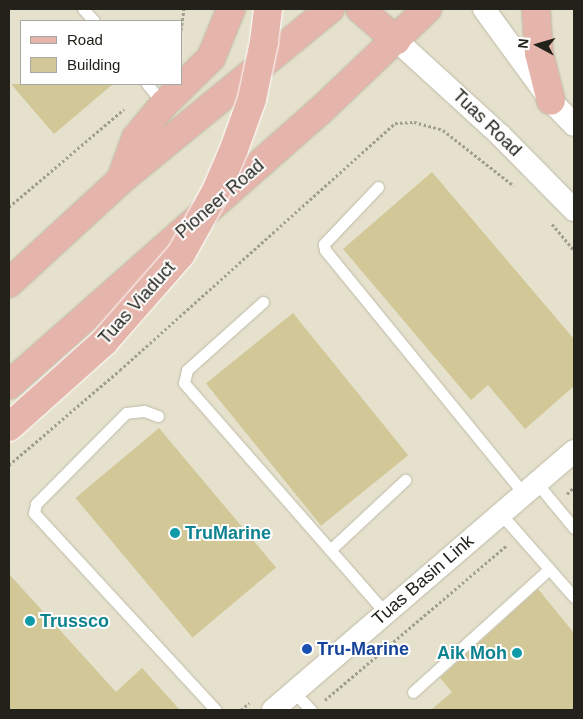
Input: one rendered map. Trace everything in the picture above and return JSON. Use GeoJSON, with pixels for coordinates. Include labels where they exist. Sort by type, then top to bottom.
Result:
{"type":"FeatureCollection","features":[{"type":"Feature","properties":{"kind":"main road"},"geometry":{"type":"LineString","coordinates":[[189,80],[196,52],[215,9]]}},
{"type":"Feature","properties":{"kind":"main road"},"geometry":{"type":"LineString","coordinates":[[182,82],[189,80],[211,58],[231,9]]}},
{"type":"Feature","properties":{"kind":"main road","name":"Tuas Viaduct"},"geometry":{"type":"LineString","coordinates":[[9,427],[104,342],[181,254],[216,191],[234,149],[254,90],[264,42],[268,9]]}},
{"type":"Feature","properties":{"kind":"main road"},"geometry":{"type":"LineString","coordinates":[[9,284],[121,180],[330,9]]}},
{"type":"Feature","properties":{"kind":"main road","name":"Tuas Road"},"geometry":{"type":"LineString","coordinates":[[360,9],[396,40]]}},
{"type":"Feature","properties":{"kind":"main road","name":"Tuas Road"},"geometry":{"type":"LineString","coordinates":[[380,9],[396,40]]}},
{"type":"Feature","properties":{"kind":"main road","name":"Pioneer Road"},"geometry":{"type":"LineString","coordinates":[[9,385],[320,111],[427,9]]}},
{"type":"Feature","properties":{"kind":"main road"},"geometry":{"type":"LineString","coordinates":[[536,9],[539,53],[551,101]]}},
{"type":"Feature","properties":{"kind":"main road"},"geometry":{"type":"LineString","coordinates":[[121,180],[154,91],[173,85]]}},
{"type":"Feature","properties":{"kind":"street"},"geometry":{"type":"LineString","coordinates":[[484,9],[551,101],[574,125]]}},
{"type":"Feature","properties":{"kind":"street","name":"Tuas Road"},"geometry":{"type":"LineString","coordinates":[[396,40],[502,136],[574,210]]}},
{"type":"Feature","properties":{"kind":"street","name":"Tuas Basin Link"},"geometry":{"type":"LineString","coordinates":[[273,710],[574,451]]}},
{"type":"Feature","properties":{"kind":"lane"},"geometry":{"type":"LineString","coordinates":[[83,9],[93,20]]}},
{"type":"Feature","properties":{"kind":"lane"},"geometry":{"type":"LineString","coordinates":[[378,187],[324,244],[325,250],[530,488],[554,506],[574,528]]}},
{"type":"Feature","properties":{"kind":"lane"},"geometry":{"type":"LineString","coordinates":[[263,302],[187,370],[184,383],[386,614]]}},
{"type":"Feature","properties":{"kind":"lane"},"geometry":{"type":"LineString","coordinates":[[158,416],[144,411],[126,413],[36,504],[34,513],[216,710]]}},
{"type":"Feature","properties":{"kind":"lane"},"geometry":{"type":"LineString","coordinates":[[330,550],[406,480]]}},
{"type":"Feature","properties":{"kind":"lane"},"geometry":{"type":"LineString","coordinates":[[500,513],[574,597]]}},
{"type":"Feature","properties":{"kind":"lane"},"geometry":{"type":"LineString","coordinates":[[413,692],[550,569]]}},
{"type":"Feature","properties":{"kind":"lane"},"geometry":{"type":"LineString","coordinates":[[294,692],[311,710]]}},
{"type":"Feature","properties":{"kind":"path"},"geometry":{"type":"LineString","coordinates":[[182,23],[184,9]]}},
{"type":"Feature","properties":{"kind":"path"},"geometry":{"type":"LineString","coordinates":[[9,207],[154,91]]}},
{"type":"Feature","properties":{"kind":"path"},"geometry":{"type":"LineString","coordinates":[[9,465],[120,370],[394,124],[414,122],[444,130],[521,191]]}},
{"type":"Feature","properties":{"kind":"path"},"geometry":{"type":"LineString","coordinates":[[546,217],[574,250]]}},
{"type":"Feature","properties":{"kind":"path"},"geometry":{"type":"LineString","coordinates":[[554,506],[574,487]]}},
{"type":"Feature","properties":{"kind":"path"},"geometry":{"type":"LineString","coordinates":[[321,704],[519,535]]}},
{"type":"Feature","properties":{"kind":"building"},"geometry":{"type":"Polygon","coordinates":[[[11,84],[112,85],[54,134],[11,84]]]}},
{"type":"Feature","properties":{"kind":"building"},"geometry":{"type":"Polygon","coordinates":[[[432,172],[574,339],[574,386],[525,429],[488,385],[471,400],[343,249],[432,172]]]}},
{"type":"Feature","properties":{"kind":"building"},"geometry":{"type":"Polygon","coordinates":[[[293,313],[408,455],[321,526],[206,383],[293,313]]]}},
{"type":"Feature","properties":{"kind":"building","name":"TruMarine"},"geometry":{"type":"Polygon","coordinates":[[[159,428],[276,567],[192,637],[76,498],[159,428]]]}},
{"type":"Feature","properties":{"kind":"building","name":"Trussco"},"geometry":{"type":"Polygon","coordinates":[[[9,574],[116,692],[142,668],[180,710],[9,710],[9,574]]]}},
{"type":"Feature","properties":{"kind":"building","name":"Aik Moh"},"geometry":{"type":"Polygon","coordinates":[[[538,589],[574,633],[574,710],[431,710],[452,692],[440,678],[538,589]]]}},
{"type":"Feature","properties":{"kind":"place","name":"TruMarine"},"geometry":{"type":"Point","coordinates":[175,533]}},
{"type":"Feature","properties":{"kind":"place","name":"Trussco"},"geometry":{"type":"Point","coordinates":[30,621]}},
{"type":"Feature","properties":{"kind":"place","name":"Tru-Marine"},"geometry":{"type":"Point","coordinates":[307,649]}},
{"type":"Feature","properties":{"kind":"place","name":"Aik Moh"},"geometry":{"type":"Point","coordinates":[517,653]}}]}
